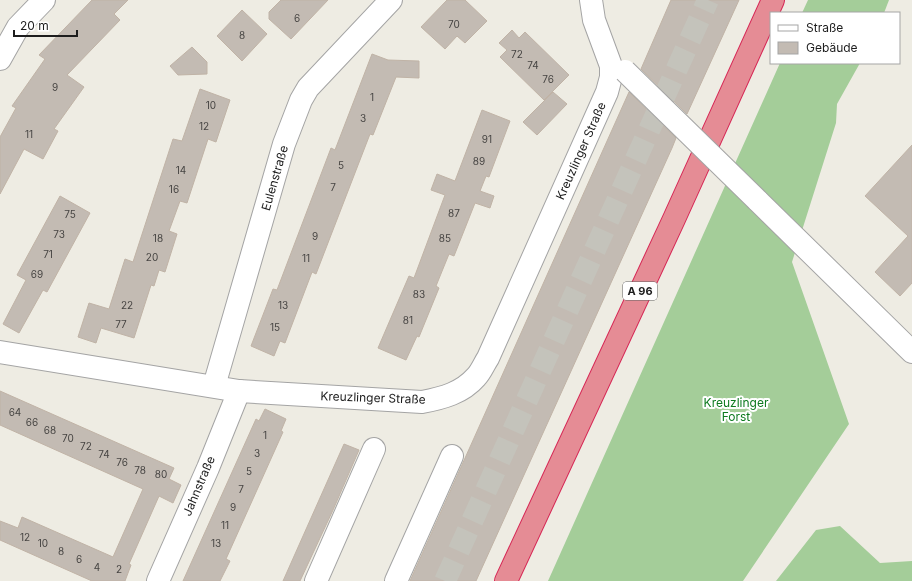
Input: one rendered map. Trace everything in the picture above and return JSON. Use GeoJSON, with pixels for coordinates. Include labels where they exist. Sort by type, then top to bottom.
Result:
{"type":"FeatureCollection","features":[{"type":"Feature","properties":{"kind":"highway","name":"A 96"},"geometry":{"type":"LineString","coordinates":[[506,581],[773,0]]}},
{"type":"Feature","properties":{"kind":"street"},"geometry":{"type":"LineString","coordinates":[[0,59],[18,27],[44,0]]}},
{"type":"Feature","properties":{"kind":"street","name":"Eulenstraße"},"geometry":{"type":"LineString","coordinates":[[214,386],[284,144],[301,100],[308,88],[391,0]]}},
{"type":"Feature","properties":{"kind":"street","name":"Kreuzlinger Straße"},"geometry":{"type":"LineString","coordinates":[[0,352],[239,391],[422,402],[444,398],[462,390],[476,377],[488,358],[586,140],[607,92],[611,77],[618,68],[594,20],[591,0]]}},
{"type":"Feature","properties":{"kind":"street"},"geometry":{"type":"LineString","coordinates":[[618,68],[757,200],[912,352]]}},
{"type":"Feature","properties":{"kind":"street","name":"Jahnstraße"},"geometry":{"type":"LineString","coordinates":[[158,581],[208,468],[239,391]]}},
{"type":"Feature","properties":{"kind":"street"},"geometry":{"type":"LineString","coordinates":[[316,581],[374,449]]}},
{"type":"Feature","properties":{"kind":"street"},"geometry":{"type":"LineString","coordinates":[[396,581],[452,456]]}},
{"type":"Feature","properties":{"kind":"green space"},"geometry":{"type":"Polygon","coordinates":[[[808,0],[889,0],[884,12],[802,12],[808,0]]]}},
{"type":"Feature","properties":{"kind":"green space","name":"Kreuzlinger Forst"},"geometry":{"type":"Polygon","coordinates":[[[780,64],[859,64],[837,104],[836,123],[792,262],[849,424],[743,581],[548,581],[780,64]]]}},
{"type":"Feature","properties":{"kind":"green space"},"geometry":{"type":"Polygon","coordinates":[[[840,526],[880,563],[912,561],[912,581],[776,581],[816,530],[840,526]]]}},
{"type":"Feature","properties":{"kind":"building"},"geometry":{"type":"Polygon","coordinates":[[[92,0],[128,0],[114,14],[120,20],[67,75],[84,87],[54,129],[58,131],[43,159],[24,149],[0,194],[0,137],[16,108],[12,106],[45,59],[39,55],[92,0]]]}},
{"type":"Feature","properties":{"kind":"building"},"geometry":{"type":"Polygon","coordinates":[[[281,0],[328,0],[291,39],[269,19],[269,12],[281,0]]]}},
{"type":"Feature","properties":{"kind":"building"},"geometry":{"type":"Polygon","coordinates":[[[447,0],[465,0],[487,21],[465,43],[457,36],[445,49],[421,27],[447,0]]]}},
{"type":"Feature","properties":{"kind":"building"},"geometry":{"type":"Polygon","coordinates":[[[671,0],[739,0],[687,114],[641,69],[671,0]]]}},
{"type":"Feature","properties":{"kind":"building"},"geometry":{"type":"Polygon","coordinates":[[[242,10],[267,34],[242,61],[217,36],[242,10]]]}},
{"type":"Feature","properties":{"kind":"building"},"geometry":{"type":"Polygon","coordinates":[[[512,30],[519,38],[525,32],[569,75],[544,100],[500,57],[507,50],[499,43],[512,30]]]}},
{"type":"Feature","properties":{"kind":"building"},"geometry":{"type":"Polygon","coordinates":[[[192,47],[207,62],[207,74],[178,75],[170,66],[192,47]]]}},
{"type":"Feature","properties":{"kind":"building"},"geometry":{"type":"Polygon","coordinates":[[[372,54],[388,60],[419,61],[419,78],[396,77],[373,135],[370,134],[316,274],[312,272],[285,343],[280,341],[274,356],[251,346],[273,289],[277,290],[331,148],[335,150],[372,54]]]}},
{"type":"Feature","properties":{"kind":"building"},"geometry":{"type":"Polygon","coordinates":[[[200,89],[230,100],[216,142],[208,139],[187,203],[180,201],[169,231],[177,234],[165,272],[159,270],[154,286],[151,285],[134,338],[101,328],[96,343],[78,337],[89,303],[109,309],[125,259],[133,262],[173,139],[182,141],[200,89]]]}},
{"type":"Feature","properties":{"kind":"building"},"geometry":{"type":"Polygon","coordinates":[[[553,92],[567,104],[537,135],[523,122],[553,92]]]}},
{"type":"Feature","properties":{"kind":"building"},"geometry":{"type":"Polygon","coordinates":[[[629,92],[676,138],[672,148],[476,581],[410,581],[629,92]]]}},
{"type":"Feature","properties":{"kind":"building"},"geometry":{"type":"Polygon","coordinates":[[[482,110],[510,121],[489,177],[486,176],[480,191],[494,196],[490,208],[475,203],[454,256],[449,254],[436,286],[439,288],[419,337],[417,336],[406,360],[378,348],[409,276],[414,278],[445,195],[431,190],[437,174],[455,181],[482,110]]]}},
{"type":"Feature","properties":{"kind":"building"},"geometry":{"type":"Polygon","coordinates":[[[912,145],[912,283],[900,296],[875,272],[908,236],[865,196],[912,145]]]}},
{"type":"Feature","properties":{"kind":"building"},"geometry":{"type":"Polygon","coordinates":[[[60,196],[90,213],[47,292],[43,290],[19,333],[3,324],[26,280],[17,275],[60,196]]]}},
{"type":"Feature","properties":{"kind":"building"},"geometry":{"type":"Polygon","coordinates":[[[0,391],[174,468],[169,479],[181,485],[173,503],[159,496],[129,564],[131,565],[125,581],[92,581],[0,540],[0,521],[18,528],[22,517],[113,557],[143,489],[0,425],[0,391]]]}},
{"type":"Feature","properties":{"kind":"building"},"geometry":{"type":"Polygon","coordinates":[[[265,409],[286,419],[281,431],[283,432],[226,559],[230,561],[220,581],[183,581],[256,419],[259,421],[265,409]]]}},
{"type":"Feature","properties":{"kind":"building"},"geometry":{"type":"Polygon","coordinates":[[[344,444],[359,450],[333,510],[300,581],[283,581],[344,444]]]}},
{"type":"Feature","properties":{"kind":"tunnel"},"geometry":{"type":"LineString","coordinates":[[445,581],[708,0]]}}]}
